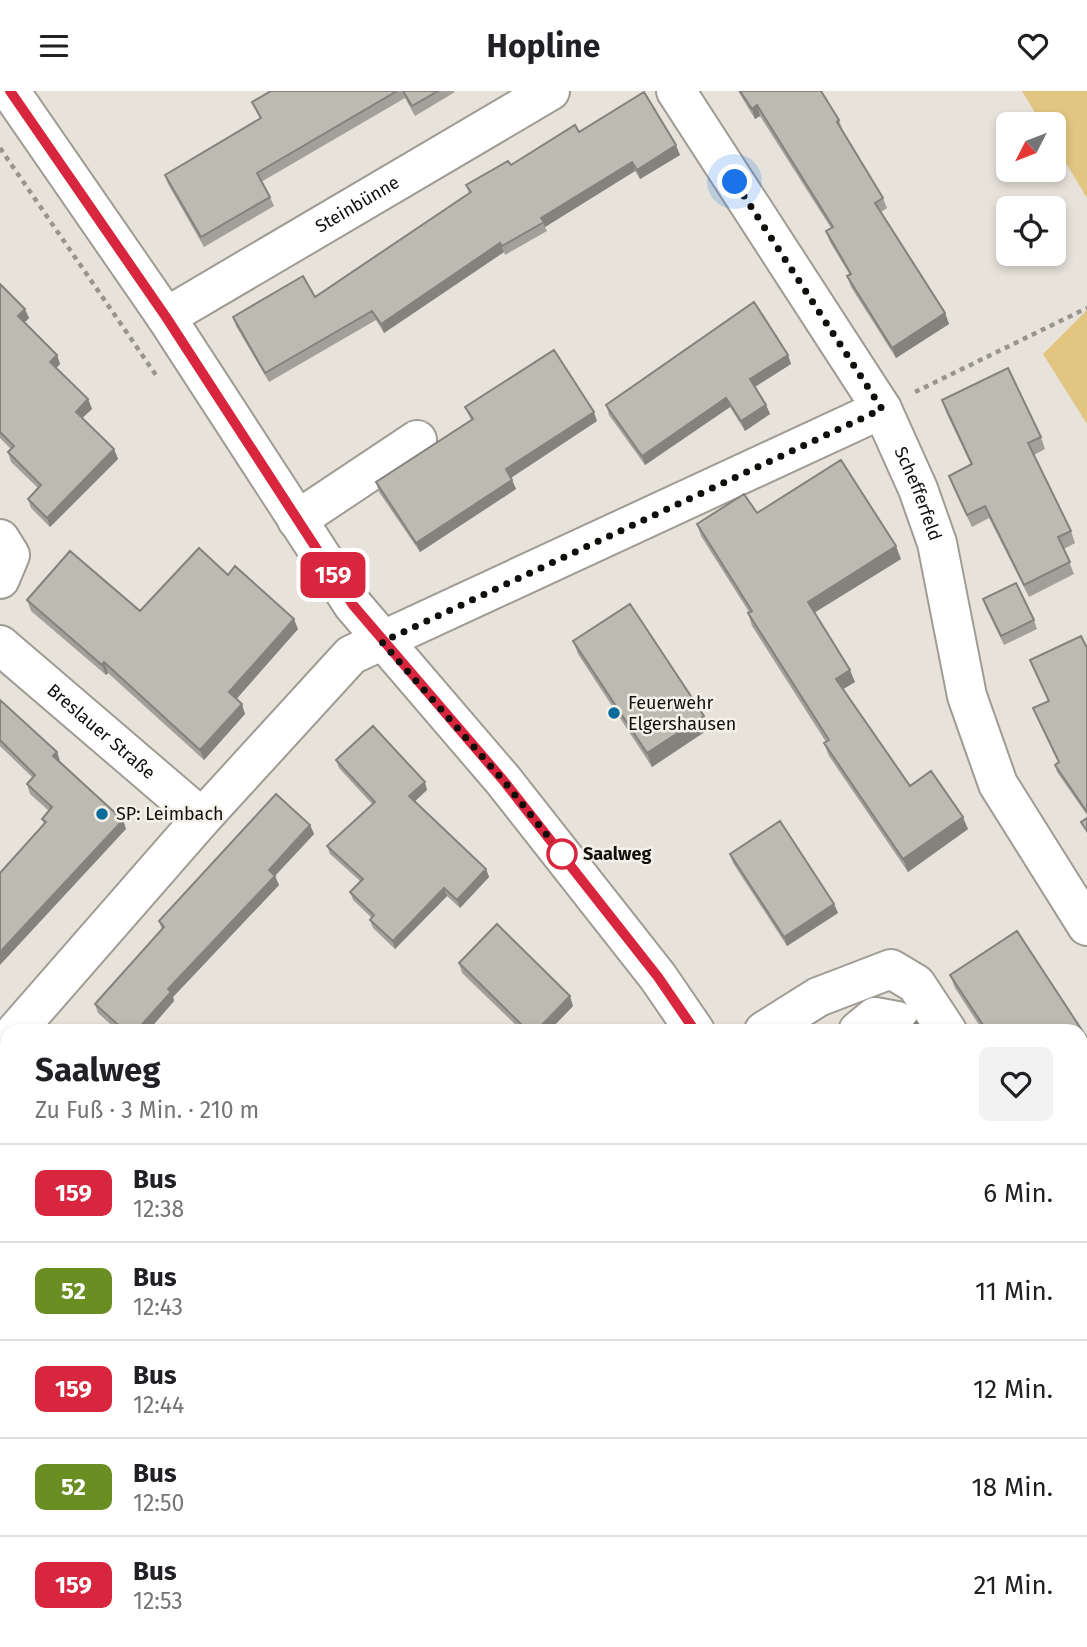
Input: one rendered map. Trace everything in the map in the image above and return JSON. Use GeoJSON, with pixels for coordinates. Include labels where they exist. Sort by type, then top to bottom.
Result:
{"type":"FeatureCollection","features":[{"type":"Feature","properties":{"kind":"street"},"geometry":{"type":"LineString","coordinates":[[10,91],[166,317],[353,605],[511,790],[658,977],[690,1024]]}},
{"type":"Feature","properties":{"kind":"street","name":"Steinbünne"},"geometry":{"type":"LineString","coordinates":[[166,317],[550,91]]}},
{"type":"Feature","properties":{"kind":"street","name":"Schefferfeld"},"geometry":{"type":"LineString","coordinates":[[676,91],[882,409],[918,489],[937,543],[967,696],[998,784],[1087,926]]}},
{"type":"Feature","properties":{"kind":"street"},"geometry":{"type":"LineString","coordinates":[[36,1024],[202,818],[351,655],[882,409]]}},
{"type":"Feature","properties":{"kind":"street"},"geometry":{"type":"LineString","coordinates":[[297,520],[417,440]]}},
{"type":"Feature","properties":{"kind":"street"},"geometry":{"type":"LineString","coordinates":[[0,539],[10,555],[0,579]]}},
{"type":"Feature","properties":{"kind":"street","name":"Breslauer Straße"},"geometry":{"type":"LineString","coordinates":[[0,645],[202,818]]}},
{"type":"Feature","properties":{"kind":"street"},"geometry":{"type":"LineString","coordinates":[[775,1024],[818,997],[891,969],[916,984],[942,1024]]}},
{"type":"Feature","properties":{"kind":"street"},"geometry":{"type":"LineString","coordinates":[[866,1024],[875,1017],[897,1021]]}},
{"type":"Feature","properties":{"kind":"path"},"geometry":{"type":"LineString","coordinates":[[882,409],[1087,308]]}},
{"type":"Feature","properties":{"kind":"shaded area"},"geometry":{"type":"Polygon","coordinates":[[[1022,91],[1087,91],[1087,198],[1066,163],[1066,112],[1035,112],[1022,91]]]}},
{"type":"Feature","properties":{"kind":"shaded area"},"geometry":{"type":"Polygon","coordinates":[[[1087,310],[1087,424],[1043,354],[1087,310]]]}},
{"type":"Feature","properties":{"kind":"building"},"geometry":{"type":"Polygon","coordinates":[[[271,91],[397,91],[257,173],[270,197],[201,237],[165,175],[261,118],[252,102],[271,91]]]}},
{"type":"Feature","properties":{"kind":"building"},"geometry":{"type":"Polygon","coordinates":[[[403,91],[438,91],[412,106],[403,91]]]}},
{"type":"Feature","properties":{"kind":"building"},"geometry":{"type":"Polygon","coordinates":[[[740,91],[821,91],[883,198],[875,203],[945,313],[892,348],[847,276],[851,274],[826,231],[833,227],[757,105],[752,109],[740,91]]]}},
{"type":"Feature","properties":{"kind":"building"},"geometry":{"type":"Polygon","coordinates":[[[644,92],[676,145],[637,170],[632,162],[541,218],[544,222],[502,246],[500,243],[381,324],[372,311],[265,373],[233,317],[303,276],[315,297],[471,192],[466,185],[508,161],[511,165],[575,125],[579,132],[644,92]]]}},
{"type":"Feature","properties":{"kind":"building"},"geometry":{"type":"Polygon","coordinates":[[[0,284],[25,309],[18,316],[57,355],[50,362],[88,399],[76,412],[114,449],[47,518],[28,499],[41,485],[8,452],[14,446],[0,432],[0,284]]]}},
{"type":"Feature","properties":{"kind":"building"},"geometry":{"type":"Polygon","coordinates":[[[754,302],[788,355],[750,379],[766,405],[741,421],[726,398],[642,456],[606,405],[754,302]]]}},
{"type":"Feature","properties":{"kind":"building"},"geometry":{"type":"Polygon","coordinates":[[[554,350],[594,412],[506,469],[512,480],[416,543],[376,482],[473,419],[465,407],[554,350]]]}},
{"type":"Feature","properties":{"kind":"building"},"geometry":{"type":"Polygon","coordinates":[[[1008,368],[1041,437],[1028,443],[1071,531],[1058,537],[1070,562],[1024,585],[985,506],[967,515],[949,476],[972,464],[942,400],[1008,368]]]}},
{"type":"Feature","properties":{"kind":"building"},"geometry":{"type":"Polygon","coordinates":[[[841,460],[896,546],[808,602],[850,670],[836,679],[910,786],[931,771],[963,817],[903,859],[824,743],[829,740],[748,613],[752,611],[697,524],[744,494],[757,513],[841,460]]]}},
{"type":"Feature","properties":{"kind":"building"},"geometry":{"type":"Polygon","coordinates":[[[199,548],[228,575],[235,566],[294,619],[229,692],[242,704],[200,750],[104,662],[102,665],[27,600],[70,551],[140,611],[199,548]]]}},
{"type":"Feature","properties":{"kind":"building"},"geometry":{"type":"Polygon","coordinates":[[[1016,583],[1034,620],[1001,636],[983,599],[1016,583]]]}},
{"type":"Feature","properties":{"kind":"building"},"geometry":{"type":"Polygon","coordinates":[[[630,604],[704,716],[647,753],[573,641],[630,604]]]}},
{"type":"Feature","properties":{"kind":"building"},"geometry":{"type":"Polygon","coordinates":[[[1081,636],[1087,648],[1087,812],[1055,765],[1059,762],[1033,708],[1049,701],[1030,660],[1081,636]]]}},
{"type":"Feature","properties":{"kind":"building"},"geometry":{"type":"Polygon","coordinates":[[[0,700],[57,752],[53,756],[123,820],[0,952],[0,873],[46,822],[42,819],[52,807],[27,784],[35,775],[0,740],[0,700]]]}},
{"type":"Feature","properties":{"kind":"building"},"geometry":{"type":"Polygon","coordinates":[[[373,726],[425,782],[409,796],[486,869],[457,900],[444,888],[393,941],[370,920],[374,915],[350,892],[363,879],[327,846],[375,802],[336,760],[373,726]]]}},
{"type":"Feature","properties":{"kind":"building"},"geometry":{"type":"Polygon","coordinates":[[[276,794],[310,825],[269,870],[275,876],[168,989],[171,992],[142,1024],[117,1024],[95,1004],[164,927],[159,921],[276,794]]]}},
{"type":"Feature","properties":{"kind":"building"},"geometry":{"type":"Polygon","coordinates":[[[1087,818],[1087,831],[1081,822],[1087,818]]]}},
{"type":"Feature","properties":{"kind":"building"},"geometry":{"type":"Polygon","coordinates":[[[780,821],[834,904],[784,937],[730,854],[780,821]]]}},
{"type":"Feature","properties":{"kind":"building"},"geometry":{"type":"Polygon","coordinates":[[[497,924],[570,996],[543,1024],[521,1024],[459,963],[497,924]]]}},
{"type":"Feature","properties":{"kind":"building"},"geometry":{"type":"Polygon","coordinates":[[[1017,931],[1078,1024],[982,1024],[950,975],[1017,931]]]}},
{"type":"Feature","properties":{"kind":"bus line","name":"159"},"geometry":{"type":"LineString","coordinates":[[10,91],[166,317],[353,605],[503,780],[658,977],[690,1024]]}},
{"type":"Feature","properties":{"kind":"place","name":"Feuerwehr Elgershausen"},"geometry":{"type":"Point","coordinates":[614,713]}},
{"type":"Feature","properties":{"kind":"place","name":"SP: Leimbach"},"geometry":{"type":"Point","coordinates":[102,814]}},
{"type":"Feature","properties":{"kind":"place","name":"Saalweg"},"geometry":{"type":"Point","coordinates":[562,854]}},
{"type":"Feature","properties":{"kind":"route"},"geometry":{"type":"LineString","coordinates":[[562,854],[503,780],[382,642],[882,409],[735,182]]}}]}
